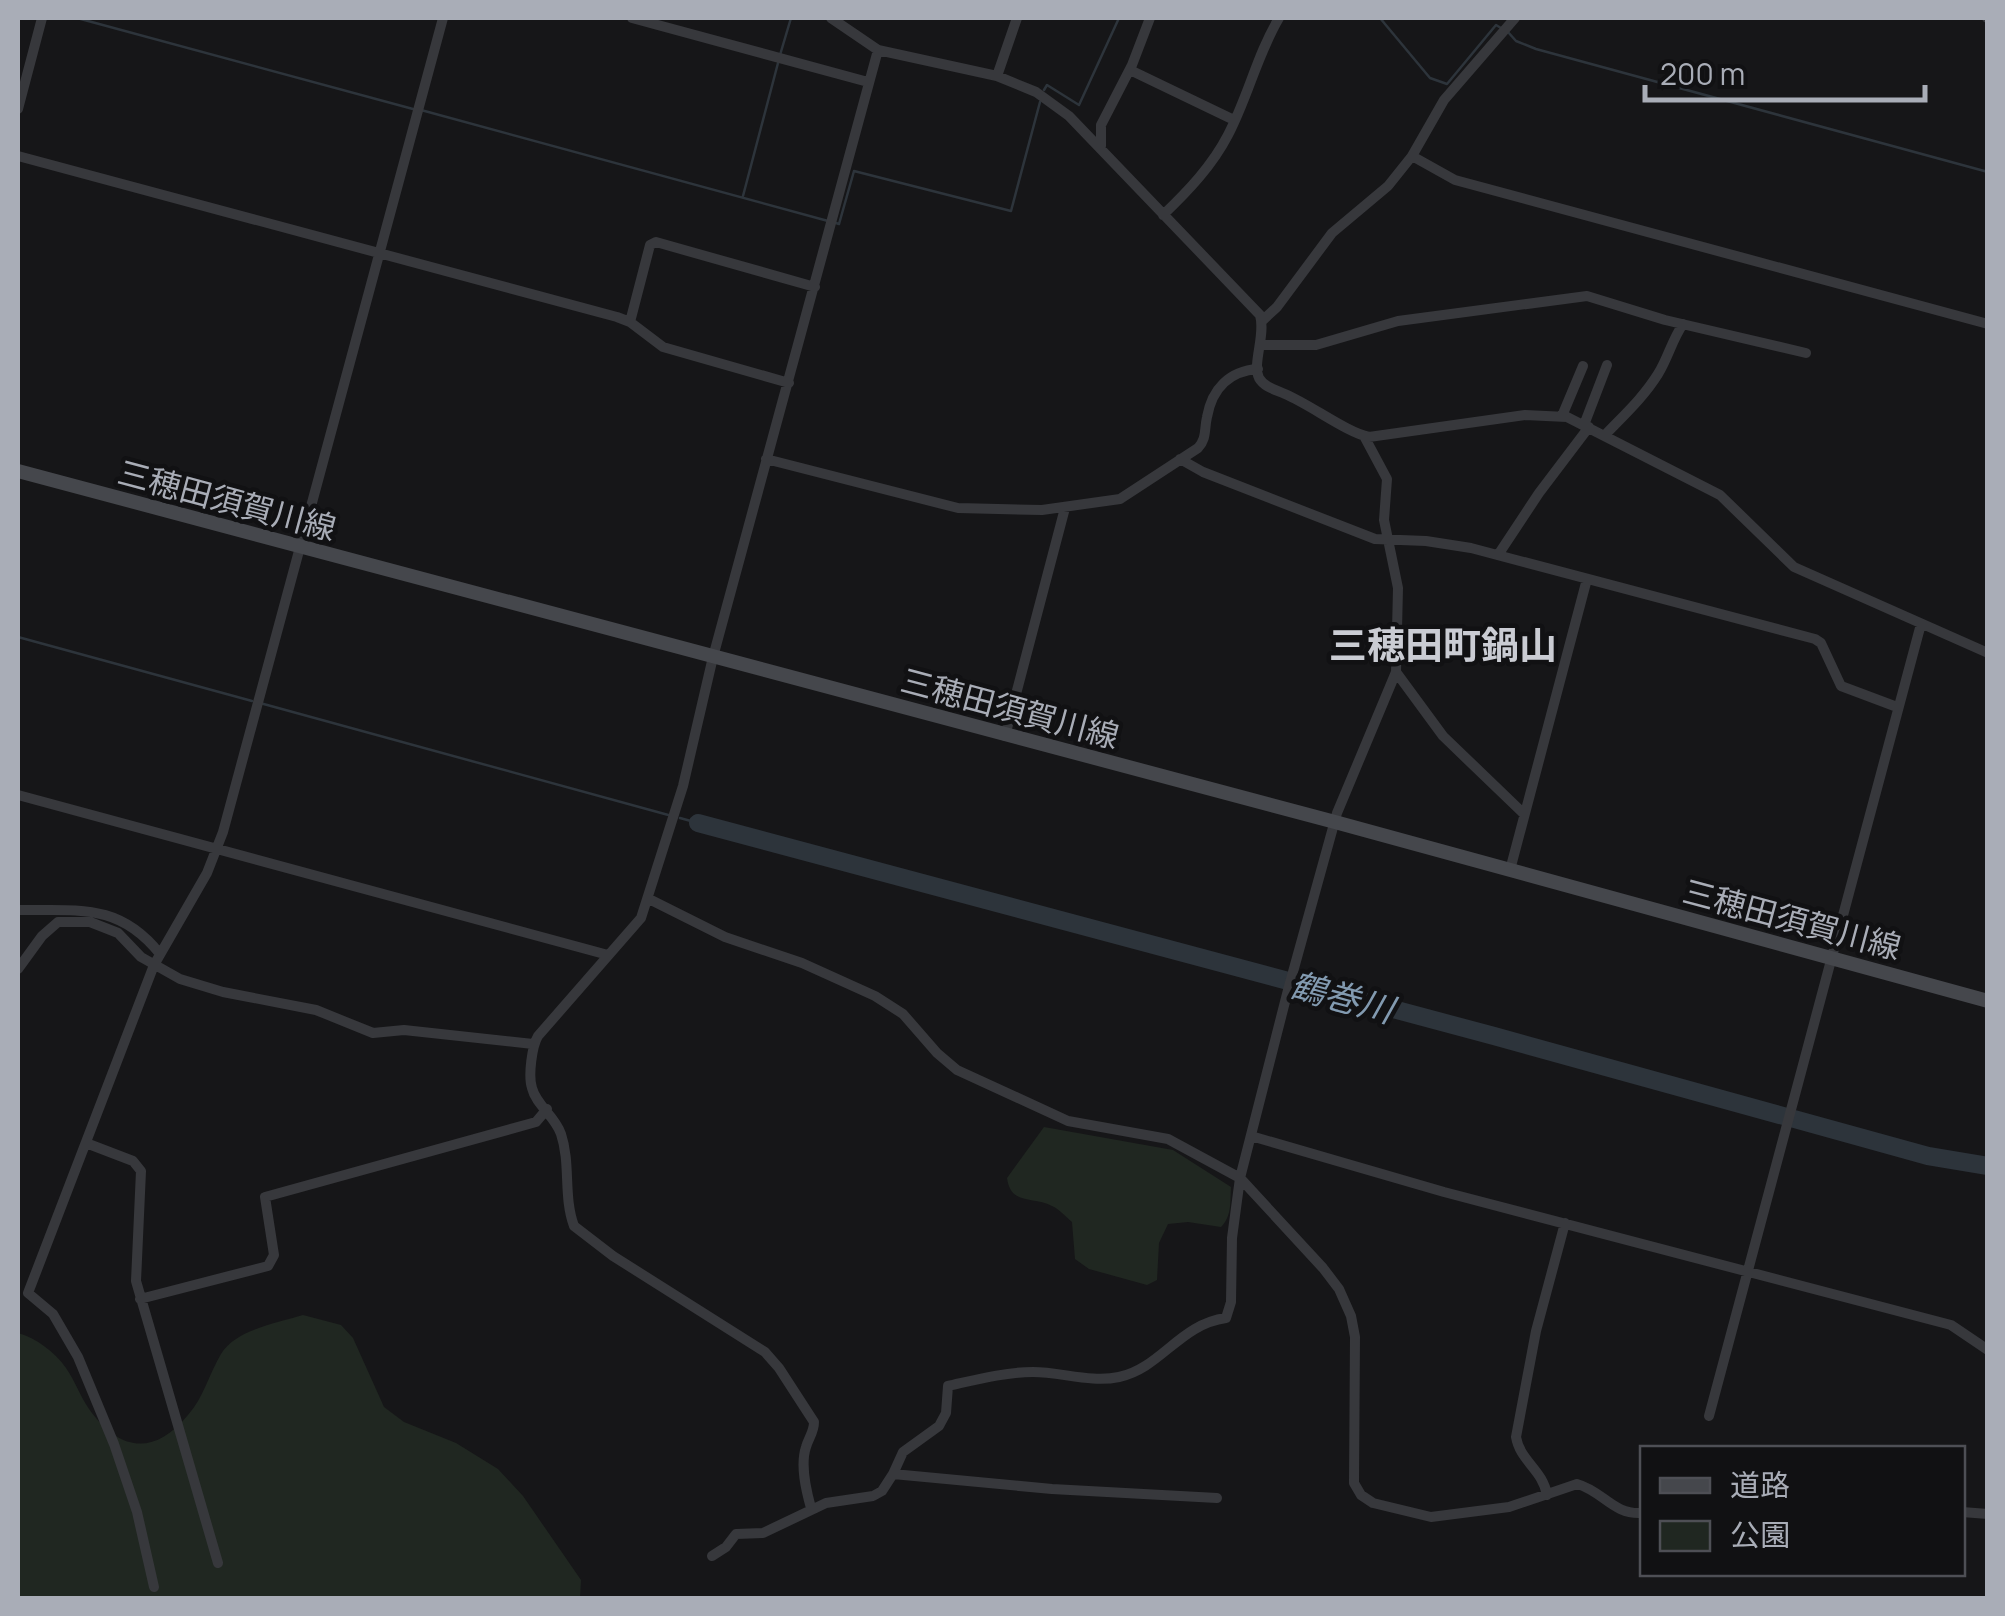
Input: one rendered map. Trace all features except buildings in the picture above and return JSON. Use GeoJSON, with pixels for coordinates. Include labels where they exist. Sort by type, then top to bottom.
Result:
{"type":"FeatureCollection","features":[{"type":"Feature","properties":{"kind":"main road","name":"三穂田須賀川線"},"geometry":{"type":"LineString","coordinates":[[18,471],[1988,1000]]}},
{"type":"Feature","properties":{"kind":"street"},"geometry":{"type":"LineString","coordinates":[[18,109],[42,18]]}},
{"type":"Feature","properties":{"kind":"street"},"geometry":{"type":"LineString","coordinates":[[154,1587],[137,1512],[78,1357],[53,1314],[28,1295],[157,959],[218,849],[443,18]]}},
{"type":"Feature","properties":{"kind":"street"},"geometry":{"type":"LineString","coordinates":[[632,18],[868,82]]}},
{"type":"Feature","properties":{"kind":"street"},"geometry":{"type":"LineString","coordinates":[[712,1556],[736,1534],[763,1533],[811,1508],[882,1491],[903,1452],[939,1426],[946,1413],[948,1386],[1029,1372],[1097,1378],[1120,1376],[1150,1361],[1201,1323],[1226,1318],[1231,1302],[1232,1238],[1240,1178],[1288,990],[1336,822],[1396,672],[1398,588],[1384,520],[1386,474],[1364,436],[1311,405],[1266,386],[1258,369],[1262,320],[1069,116],[1047,100],[998,76],[878,50],[831,18]]}},
{"type":"Feature","properties":{"kind":"street"},"geometry":{"type":"LineString","coordinates":[[998,76],[1016,18]]}},
{"type":"Feature","properties":{"kind":"street"},"geometry":{"type":"LineString","coordinates":[[1102,147],[1101,126],[1130,70],[1150,18]]}},
{"type":"Feature","properties":{"kind":"street"},"geometry":{"type":"LineString","coordinates":[[1163,216],[1199,178],[1224,142],[1260,52],[1279,18]]}},
{"type":"Feature","properties":{"kind":"street"},"geometry":{"type":"LineString","coordinates":[[1262,320],[1332,233],[1388,186],[1412,156],[1444,100],[1514,18]]}},
{"type":"Feature","properties":{"kind":"street"},"geometry":{"type":"LineString","coordinates":[[811,1508],[804,1452],[814,1422],[779,1368],[765,1352],[613,1256],[574,1226],[566,1191],[564,1142],[556,1121],[532,1087],[533,1044],[641,918],[649,899],[683,786],[713,657],[878,50]]}},
{"type":"Feature","properties":{"kind":"street"},"geometry":{"type":"LineString","coordinates":[[1130,70],[1234,120]]}},
{"type":"Feature","properties":{"kind":"street"},"geometry":{"type":"LineString","coordinates":[[18,156],[630,322],[663,348],[789,383]]}},
{"type":"Feature","properties":{"kind":"street"},"geometry":{"type":"LineString","coordinates":[[1412,156],[1455,180],[1988,324]]}},
{"type":"Feature","properties":{"kind":"street"},"geometry":{"type":"LineString","coordinates":[[630,322],[650,246],[656,242],[815,287]]}},
{"type":"Feature","properties":{"kind":"street"},"geometry":{"type":"LineString","coordinates":[[1262,345],[1316,345],[1398,321],[1587,296],[1806,354]]}},
{"type":"Feature","properties":{"kind":"street"},"geometry":{"type":"LineString","coordinates":[[1605,435],[1647,390],[1683,324]]}},
{"type":"Feature","properties":{"kind":"street"},"geometry":{"type":"LineString","coordinates":[[1498,555],[1587,426],[1607,364]]}},
{"type":"Feature","properties":{"kind":"street"},"geometry":{"type":"LineString","coordinates":[[1562,416],[1583,366]]}},
{"type":"Feature","properties":{"kind":"street"},"geometry":{"type":"LineString","coordinates":[[766,459],[958,508],[1065,508],[1120,499],[1203,442],[1208,410],[1220,386],[1234,374],[1258,369]]}},
{"type":"Feature","properties":{"kind":"street"},"geometry":{"type":"LineString","coordinates":[[1364,436],[1526,415],[1562,416],[1720,495],[1794,567],[1988,653]]}},
{"type":"Feature","properties":{"kind":"street"},"geometry":{"type":"LineString","coordinates":[[1180,460],[1374,539],[1426,540],[1498,555],[1816,639],[1822,643],[1841,686],[1897,707]]}},
{"type":"Feature","properties":{"kind":"street"},"geometry":{"type":"LineString","coordinates":[[1005,736],[1065,508]]}},
{"type":"Feature","properties":{"kind":"street"},"geometry":{"type":"LineString","coordinates":[[1510,870],[1587,578]]}},
{"type":"Feature","properties":{"kind":"street"},"geometry":{"type":"LineString","coordinates":[[1708,1416],[1921,624]]}},
{"type":"Feature","properties":{"kind":"street"},"geometry":{"type":"LineString","coordinates":[[1396,672],[1443,736],[1524,814]]}},
{"type":"Feature","properties":{"kind":"street"},"geometry":{"type":"LineString","coordinates":[[18,795],[608,955]]}},
{"type":"Feature","properties":{"kind":"street"},"geometry":{"type":"LineString","coordinates":[[649,899],[725,937],[802,963],[875,996],[903,1014],[957,1070],[1068,1120],[1168,1139],[1240,1178],[1334,1282],[1351,1316],[1355,1337],[1353,1472],[1361,1495],[1386,1508],[1431,1518],[1509,1507],[1581,1484],[1615,1509],[1640,1514]]}},
{"type":"Feature","properties":{"kind":"street"},"geometry":{"type":"LineString","coordinates":[[18,910],[104,913],[122,921],[157,959]]}},
{"type":"Feature","properties":{"kind":"street"},"geometry":{"type":"LineString","coordinates":[[18,969],[42,936],[58,922],[90,922],[109,928],[180,978],[209,988],[316,1010],[374,1033],[404,1030],[533,1044]]}},
{"type":"Feature","properties":{"kind":"street"},"geometry":{"type":"LineString","coordinates":[[140,1299],[268,1266],[274,1256],[265,1198],[536,1122],[547,1110]]}},
{"type":"Feature","properties":{"kind":"street"},"geometry":{"type":"LineString","coordinates":[[1252,1136],[1747,1273],[1951,1325],[1988,1350]]}},
{"type":"Feature","properties":{"kind":"street"},"geometry":{"type":"LineString","coordinates":[[86,1144],[133,1160],[141,1170],[136,1274],[140,1299],[218,1563]]}},
{"type":"Feature","properties":{"kind":"street"},"geometry":{"type":"LineString","coordinates":[[1547,1494],[1544,1480],[1520,1450],[1516,1438],[1536,1331],[1565,1223]]}},
{"type":"Feature","properties":{"kind":"street"},"geometry":{"type":"LineString","coordinates":[[892,1474],[1052,1489],[1217,1498]]}},
{"type":"Feature","properties":{"kind":"green space"},"geometry":{"type":"Polygon","coordinates":[[[1044,1127],[1173,1150],[1231,1187],[1227,1218],[1221,1227],[1188,1222],[1168,1224],[1159,1243],[1157,1280],[1147,1285],[1089,1269],[1075,1259],[1072,1222],[1055,1207],[1018,1197],[1009,1187],[1007,1178],[1044,1127]]]}},
{"type":"Feature","properties":{"kind":"green space"},"geometry":{"type":"Polygon","coordinates":[[[303,1315],[341,1325],[353,1338],[384,1407],[404,1422],[456,1443],[498,1469],[523,1496],[581,1580],[580,1598],[18,1598],[18,1333],[56,1356],[101,1423],[125,1441],[137,1444],[163,1437],[188,1415],[221,1354],[237,1338],[303,1315]]]}},
{"type":"Feature","properties":{"kind":"waterway"},"geometry":{"type":"LineString","coordinates":[[77,18],[413,109]]}},
{"type":"Feature","properties":{"kind":"waterway"},"geometry":{"type":"LineString","coordinates":[[780,55],[791,18]]}},
{"type":"Feature","properties":{"kind":"waterway"},"geometry":{"type":"LineString","coordinates":[[1044,90],[1047,85],[1079,105],[1119,18]]}},
{"type":"Feature","properties":{"kind":"waterway"},"geometry":{"type":"LineString","coordinates":[[1380,18],[1430,78],[1447,84],[1496,25],[1501,28]]}},
{"type":"Feature","properties":{"kind":"waterway"},"geometry":{"type":"LineString","coordinates":[[1508,32],[1516,41],[1536,49],[1988,172]]}},
{"type":"Feature","properties":{"kind":"waterway"},"geometry":{"type":"LineString","coordinates":[[743,196],[778,63]]}},
{"type":"Feature","properties":{"kind":"waterway"},"geometry":{"type":"LineString","coordinates":[[836,223],[839,224],[854,171],[1011,211],[1040,102]]}},
{"type":"Feature","properties":{"kind":"waterway"},"geometry":{"type":"LineString","coordinates":[[421,110],[828,221]]}},
{"type":"Feature","properties":{"kind":"waterway"},"geometry":{"type":"LineString","coordinates":[[18,637],[252,701]]}},
{"type":"Feature","properties":{"kind":"waterway"},"geometry":{"type":"LineString","coordinates":[[260,703],[672,816]]}},
{"type":"Feature","properties":{"kind":"waterway"},"geometry":{"type":"LineString","coordinates":[[680,818],[698,823]]}},
{"type":"Feature","properties":{"kind":"waterway","name":"鶴巻川"},"geometry":{"type":"LineString","coordinates":[[698,823],[1928,1156],[1988,1166]]}},
{"type":"Feature","properties":{"kind":"district","name":"三穂田町鍋山"},"geometry":{"type":"Point","coordinates":[1443,644]}}]}
